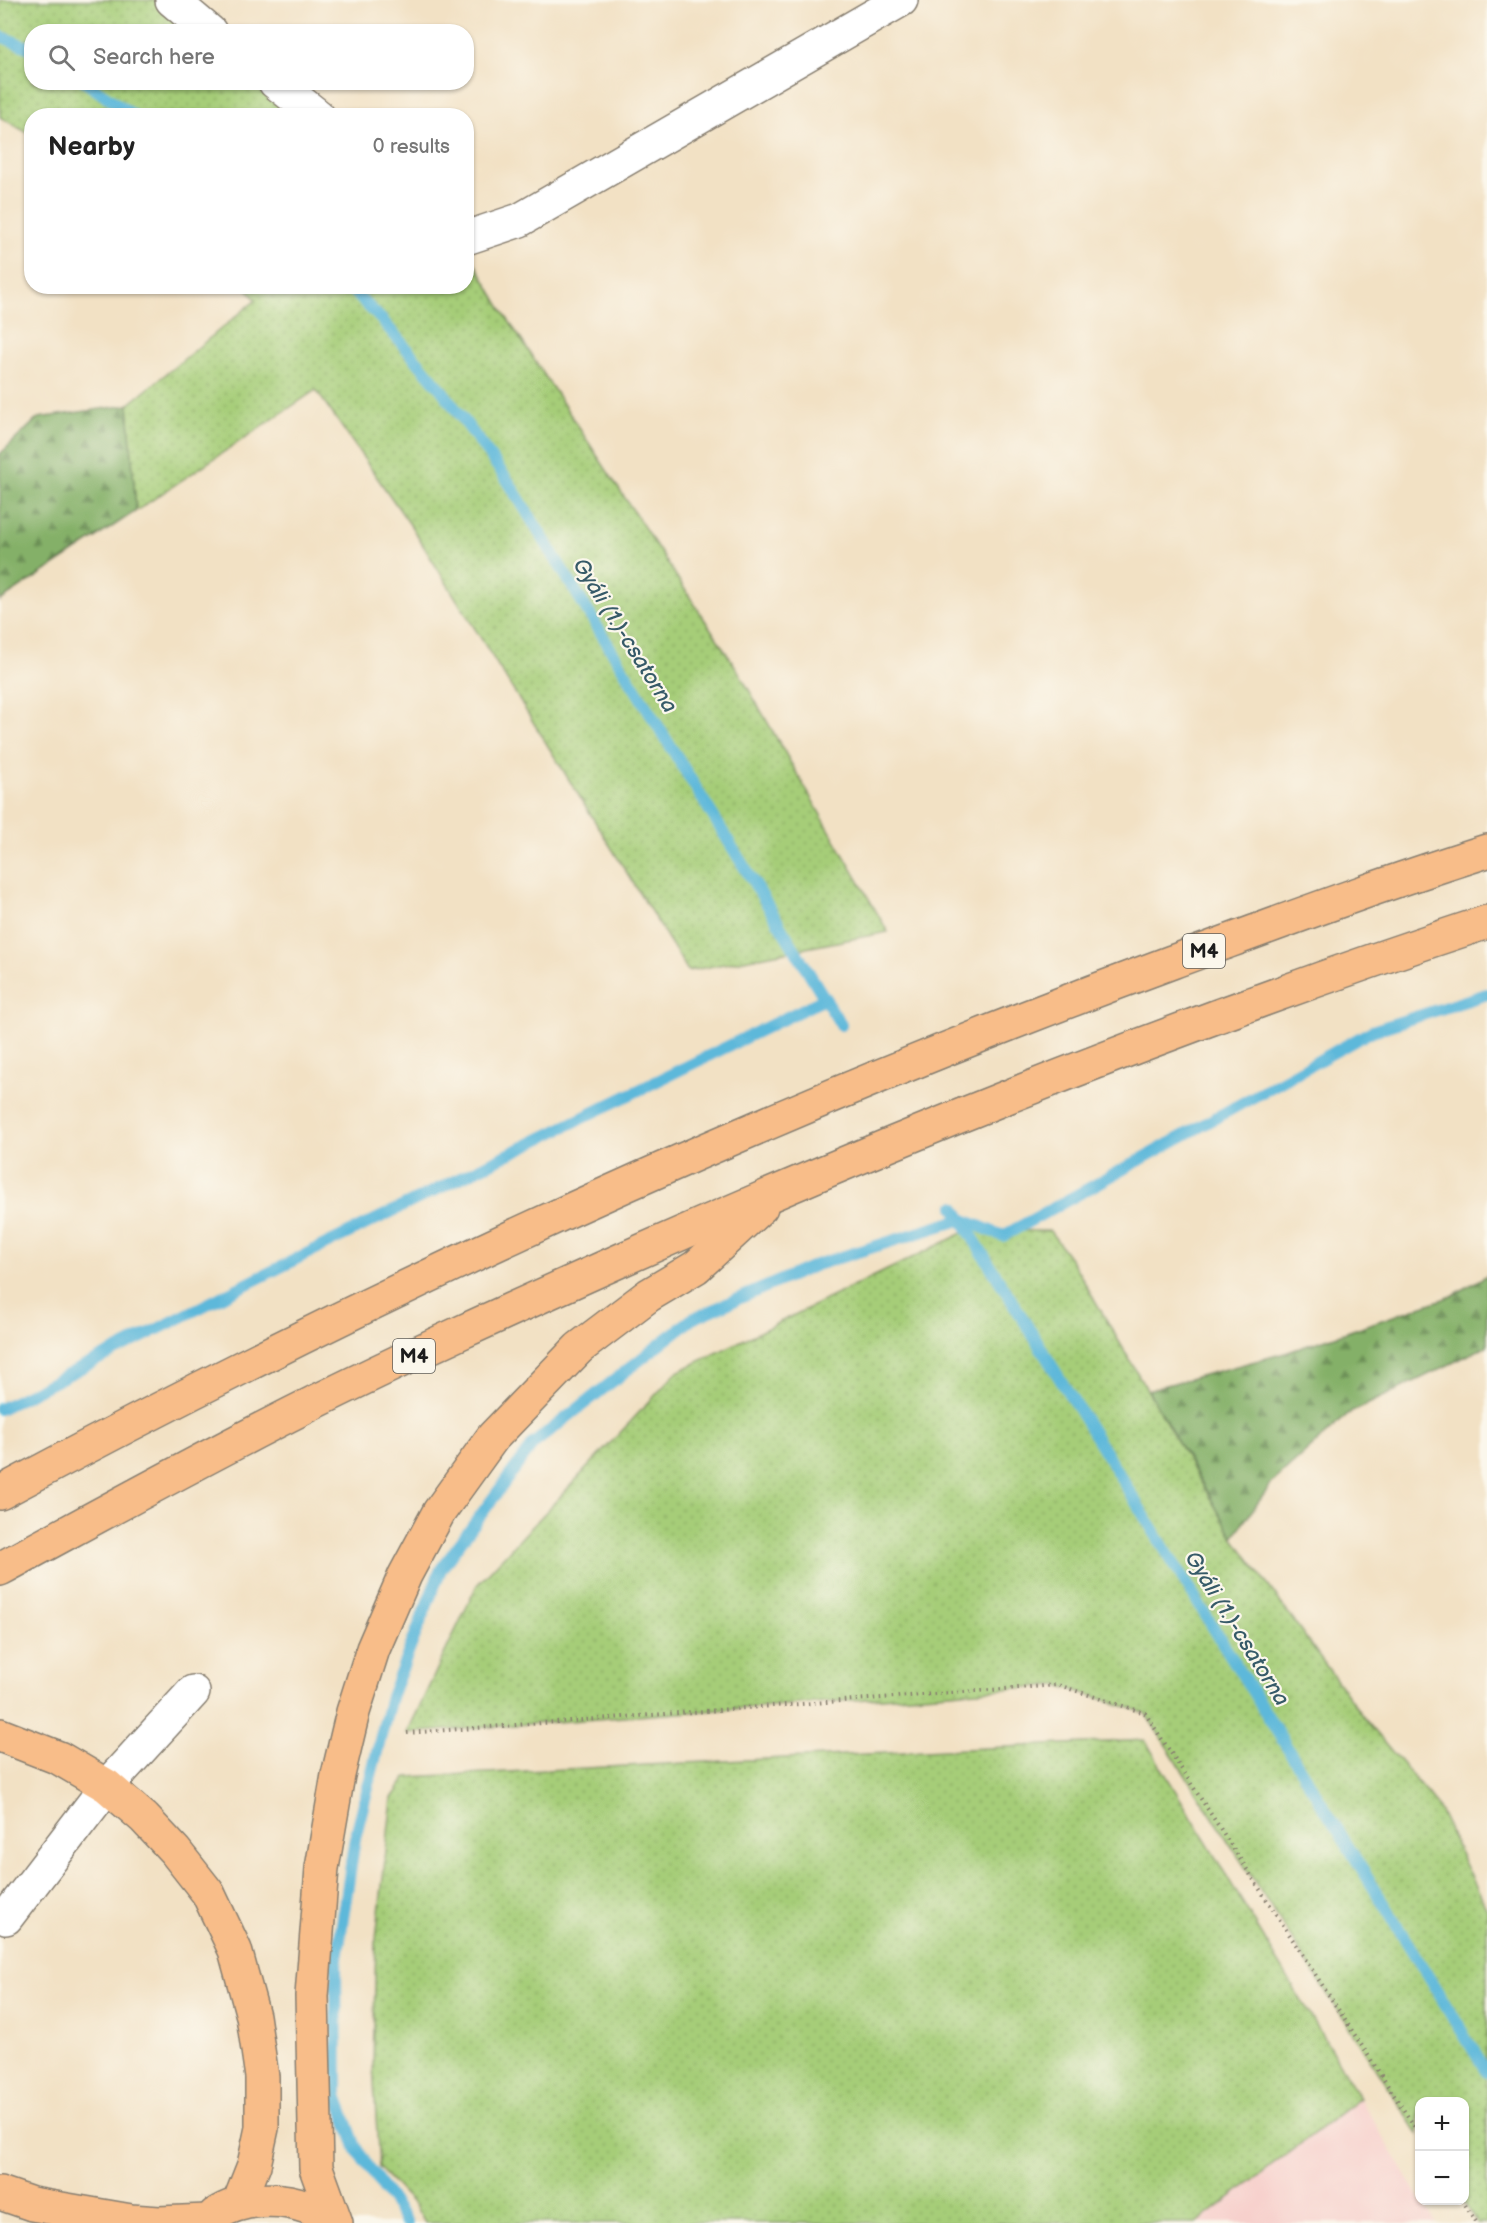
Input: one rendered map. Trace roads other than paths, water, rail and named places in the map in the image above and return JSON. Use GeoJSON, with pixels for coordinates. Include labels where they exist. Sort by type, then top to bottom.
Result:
{"type":"FeatureCollection","features":[{"type":"Feature","properties":{"kind":"main road","name":"M4"},"geometry":{"type":"LineString","coordinates":[[0,1493],[254,1360],[579,1205],[803,1108],[923,1058],[1216,946],[1487,851]]}},
{"type":"Feature","properties":{"kind":"main road","name":"M4"},"geometry":{"type":"LineString","coordinates":[[0,1569],[304,1407],[536,1298],[782,1188],[1123,1051],[1286,991],[1487,922]]}},
{"type":"Feature","properties":{"kind":"main road"},"geometry":{"type":"LineString","coordinates":[[336,2223],[316,2168],[312,1996],[324,1856],[338,1775],[353,1712],[372,1650],[405,1575],[439,1512],[493,1437],[579,1348],[649,1295],[696,1267],[782,1188]]}},
{"type":"Feature","properties":{"kind":"main road"},"geometry":{"type":"LineString","coordinates":[[0,1735],[59,1758],[106,1786],[144,1818],[175,1851],[208,1893],[235,1950],[253,2016],[262,2077],[262,2128],[254,2165],[239,2203]]}},
{"type":"Feature","properties":{"kind":"main road"},"geometry":{"type":"LineString","coordinates":[[0,2193],[32,2204],[131,2221],[159,2223],[206,2222],[239,2203],[281,2200],[309,2207],[330,2223]]}},
{"type":"Feature","properties":{"kind":"main road"},"geometry":{"type":"LineString","coordinates":[[32,2204],[63,2223]]}},
{"type":"Feature","properties":{"kind":"lane"},"geometry":{"type":"LineString","coordinates":[[172,0],[200,24]]}},
{"type":"Feature","properties":{"kind":"lane"},"geometry":{"type":"LineString","coordinates":[[474,235],[520,220],[901,0]]}},
{"type":"Feature","properties":{"kind":"lane"},"geometry":{"type":"LineString","coordinates":[[286,90],[308,108]]}},
{"type":"Feature","properties":{"kind":"lane"},"geometry":{"type":"LineString","coordinates":[[6,1918],[106,1786],[193,1692]]}},
{"type":"Feature","properties":{"kind":"waterway","name":"Gyáli (1.)-csatorna"},"geometry":{"type":"LineString","coordinates":[[0,36],[24,46]]}},
{"type":"Feature","properties":{"kind":"waterway","name":"Gyáli (1.)-csatorna"},"geometry":{"type":"LineString","coordinates":[[97,90],[122,108]]}},
{"type":"Feature","properties":{"kind":"waterway","name":"Gyáli (1.)-csatorna"},"geometry":{"type":"LineString","coordinates":[[356,294],[381,319],[441,389],[508,481],[841,1025]]}},
{"type":"Feature","properties":{"kind":"waterway"},"geometry":{"type":"LineString","coordinates":[[407,2223],[357,2150],[337,2095],[336,1965],[355,1838],[391,1697],[441,1569],[533,1444],[692,1319],[816,1265],[962,1219],[1003,1236],[1372,1031],[1487,994]]}},
{"type":"Feature","properties":{"kind":"waterway"},"geometry":{"type":"LineString","coordinates":[[0,1409],[320,1247],[826,998]]}},
{"type":"Feature","properties":{"kind":"waterway","name":"Gyáli (1.)-csatorna"},"geometry":{"type":"LineString","coordinates":[[954,1207],[1487,2072]]}}]}
